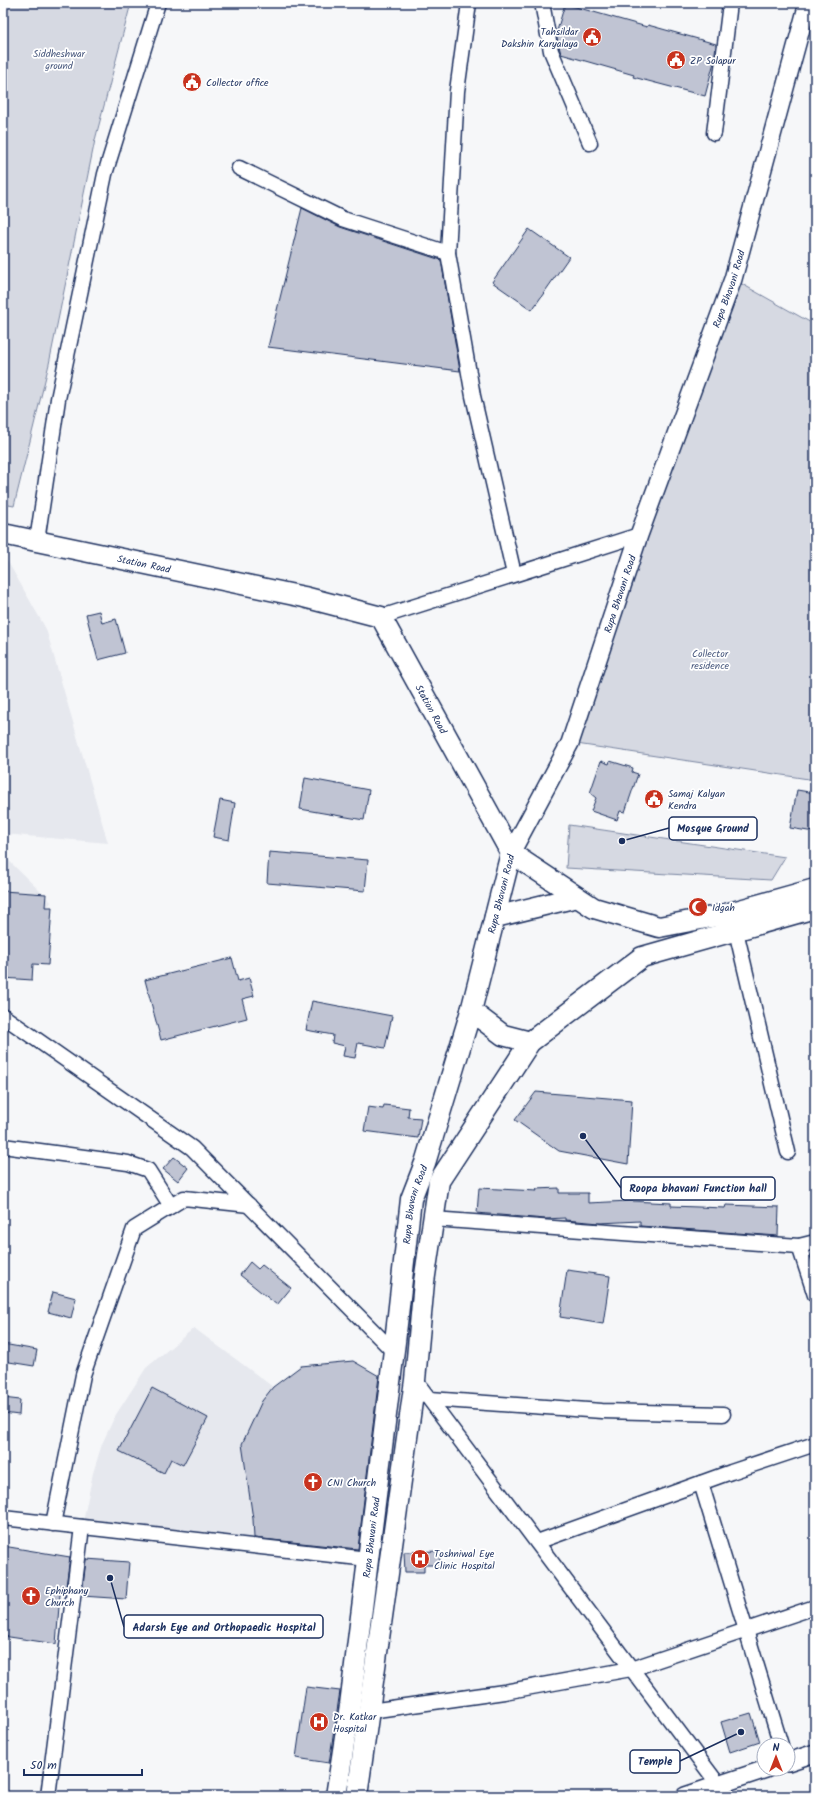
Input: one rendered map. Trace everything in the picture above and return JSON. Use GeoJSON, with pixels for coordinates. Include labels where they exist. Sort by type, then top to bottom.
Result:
{"type":"FeatureCollection","features":[{"type":"Feature","properties":{"kind":"main road","name":"Station Road"},"geometry":{"type":"LineString","coordinates":[[3,534],[304,597],[380,617],[511,853],[594,908],[659,927],[722,915],[815,889]]}},
{"type":"Feature","properties":{"kind":"main road","name":"Rupa Bhavani Road"},"geometry":{"type":"LineString","coordinates":[[336,1796],[350,1705],[394,1352],[411,1199],[425,1163],[471,1011],[511,853]]}},
{"type":"Feature","properties":{"kind":"main road"},"geometry":{"type":"LineString","coordinates":[[495,917],[577,897]]}},
{"type":"Feature","properties":{"kind":"main road"},"geometry":{"type":"LineString","coordinates":[[357,1796],[415,1380],[424,1282],[439,1181],[530,1042],[642,957],[815,908]]}},
{"type":"Feature","properties":{"kind":"main road"},"geometry":{"type":"LineString","coordinates":[[471,1011],[503,1035],[530,1042]]}},
{"type":"Feature","properties":{"kind":"street"},"geometry":{"type":"LineString","coordinates":[[37,541],[58,399],[105,174],[158,3]]}},
{"type":"Feature","properties":{"kind":"street"},"geometry":{"type":"LineString","coordinates":[[469,3],[457,91],[448,253],[473,396],[514,574]]}},
{"type":"Feature","properties":{"kind":"street"},"geometry":{"type":"LineString","coordinates":[[542,3],[551,51],[590,143]]}},
{"type":"Feature","properties":{"kind":"street"},"geometry":{"type":"LineString","coordinates":[[714,133],[730,3]]}},
{"type":"Feature","properties":{"kind":"street","name":"Rupa Bhavani Road"},"geometry":{"type":"LineString","coordinates":[[511,853],[570,743],[639,535],[733,279],[810,5]]}},
{"type":"Feature","properties":{"kind":"street"},"geometry":{"type":"LineString","coordinates":[[239,168],[344,219],[448,253]]}},
{"type":"Feature","properties":{"kind":"street"},"geometry":{"type":"LineString","coordinates":[[380,617],[639,535]]}},
{"type":"Feature","properties":{"kind":"street"},"geometry":{"type":"LineString","coordinates":[[736,931],[788,1152]]}},
{"type":"Feature","properties":{"kind":"street"},"geometry":{"type":"LineString","coordinates":[[3,1016],[192,1148],[394,1352]]}},
{"type":"Feature","properties":{"kind":"street"},"geometry":{"type":"LineString","coordinates":[[3,1146],[128,1163],[148,1170],[171,1206]]}},
{"type":"Feature","properties":{"kind":"street"},"geometry":{"type":"LineString","coordinates":[[53,1524],[83,1376],[134,1229],[184,1198],[249,1205]]}},
{"type":"Feature","properties":{"kind":"street"},"geometry":{"type":"LineString","coordinates":[[433,1218],[799,1246],[815,1242]]}},
{"type":"Feature","properties":{"kind":"street"},"geometry":{"type":"LineString","coordinates":[[799,1246],[815,1295]]}},
{"type":"Feature","properties":{"kind":"street"},"geometry":{"type":"LineString","coordinates":[[415,1380],[722,1790]]}},
{"type":"Feature","properties":{"kind":"street"},"geometry":{"type":"LineString","coordinates":[[430,1399],[602,1411],[723,1414]]}},
{"type":"Feature","properties":{"kind":"street"},"geometry":{"type":"LineString","coordinates":[[536,1542],[700,1483],[815,1444]]}},
{"type":"Feature","properties":{"kind":"street"},"geometry":{"type":"LineString","coordinates":[[700,1483],[779,1737]]}},
{"type":"Feature","properties":{"kind":"street"},"geometry":{"type":"LineString","coordinates":[[3,1518],[368,1559]]}},
{"type":"Feature","properties":{"kind":"street"},"geometry":{"type":"LineString","coordinates":[[48,1796],[82,1527]]}},
{"type":"Feature","properties":{"kind":"street"},"geometry":{"type":"LineString","coordinates":[[370,1711],[504,1692],[631,1669],[815,1607]]}},
{"type":"Feature","properties":{"kind":"street"},"geometry":{"type":"LineString","coordinates":[[796,1759],[815,1753]]}},
{"type":"Feature","properties":{"kind":"street"},"geometry":{"type":"LineString","coordinates":[[685,1796],[722,1790],[756,1774]]}},
{"type":"Feature","properties":{"kind":"shaded area"},"geometry":{"type":"Polygon","coordinates":[[[3,561],[8,562],[46,629],[108,843],[3,834],[3,561]]]}},
{"type":"Feature","properties":{"kind":"shaded area"},"geometry":{"type":"Polygon","coordinates":[[[3,855],[51,902],[3,975],[3,855]]]}},
{"type":"Feature","properties":{"kind":"shaded area"},"geometry":{"type":"Polygon","coordinates":[[[194,1328],[273,1387],[242,1444],[253,1519],[254,1546],[82,1527],[93,1473],[102,1444],[115,1416],[146,1368],[194,1328]]]}},
{"type":"Feature","properties":{"kind":"green space","name":"Siddheshwar ground"},"geometry":{"type":"Polygon","coordinates":[[[3,3],[131,3],[95,140],[49,364],[14,506],[3,504],[3,3]]]}},
{"type":"Feature","properties":{"kind":"green space","name":"Collector residence"},"geometry":{"type":"Polygon","coordinates":[[[733,279],[815,325],[815,780],[570,743],[733,279]]]}},
{"type":"Feature","properties":{"kind":"green space"},"geometry":{"type":"Polygon","coordinates":[[[569,825],[785,857],[771,880],[566,868],[569,825]]]}},
{"type":"Feature","properties":{"kind":"building"},"geometry":{"type":"Polygon","coordinates":[[[565,4],[647,27],[648,25],[716,44],[714,62],[705,96],[633,77],[634,75],[561,54],[556,34],[565,4]]]}},
{"type":"Feature","properties":{"kind":"building"},"geometry":{"type":"Polygon","coordinates":[[[302,208],[340,227],[441,260],[460,371],[268,347],[302,208]]]}},
{"type":"Feature","properties":{"kind":"building"},"geometry":{"type":"Polygon","coordinates":[[[529,229],[569,257],[532,310],[492,282],[529,229]]]}},
{"type":"Feature","properties":{"kind":"building"},"geometry":{"type":"Polygon","coordinates":[[[99,611],[102,623],[116,619],[125,653],[98,660],[86,614],[99,611]]]}},
{"type":"Feature","properties":{"kind":"building"},"geometry":{"type":"Polygon","coordinates":[[[601,761],[609,764],[610,761],[633,768],[632,772],[638,774],[625,812],[620,811],[617,820],[591,811],[596,798],[590,793],[601,761]]]}},
{"type":"Feature","properties":{"kind":"building"},"geometry":{"type":"Polygon","coordinates":[[[305,778],[369,790],[364,820],[300,809],[305,778]]]}},
{"type":"Feature","properties":{"kind":"building"},"geometry":{"type":"Polygon","coordinates":[[[797,790],[815,793],[814,832],[790,828],[797,790]]]}},
{"type":"Feature","properties":{"kind":"building"},"geometry":{"type":"Polygon","coordinates":[[[220,800],[235,803],[229,840],[213,837],[220,800]]]}},
{"type":"Feature","properties":{"kind":"building"},"geometry":{"type":"Polygon","coordinates":[[[269,852],[368,860],[365,891],[267,883],[269,852]]]}},
{"type":"Feature","properties":{"kind":"building"},"geometry":{"type":"Polygon","coordinates":[[[3,891],[46,894],[45,907],[52,907],[48,965],[33,964],[32,980],[3,978],[3,891]]]}},
{"type":"Feature","properties":{"kind":"building"},"geometry":{"type":"Polygon","coordinates":[[[232,958],[238,981],[249,978],[254,996],[242,999],[247,1018],[161,1040],[145,980],[232,958]]]}},
{"type":"Feature","properties":{"kind":"building"},"geometry":{"type":"Polygon","coordinates":[[[312,1001],[392,1016],[385,1048],[358,1043],[355,1058],[343,1056],[345,1046],[332,1043],[333,1035],[306,1030],[312,1001]]]}},
{"type":"Feature","properties":{"kind":"building"},"geometry":{"type":"Polygon","coordinates":[[[536,1092],[632,1100],[628,1164],[559,1151],[515,1120],[536,1092]]]}},
{"type":"Feature","properties":{"kind":"building"},"geometry":{"type":"Polygon","coordinates":[[[384,1105],[409,1108],[408,1117],[421,1118],[418,1138],[364,1131],[368,1107],[383,1109],[384,1105]]]}},
{"type":"Feature","properties":{"kind":"building"},"geometry":{"type":"Polygon","coordinates":[[[174,1157],[188,1168],[178,1181],[163,1169],[174,1157]]]}},
{"type":"Feature","properties":{"kind":"building"},"geometry":{"type":"Polygon","coordinates":[[[479,1188],[537,1191],[536,1189],[559,1188],[559,1193],[588,1193],[588,1203],[630,1201],[671,1203],[671,1206],[725,1208],[726,1205],[779,1207],[778,1236],[640,1226],[640,1221],[600,1223],[565,1220],[565,1218],[545,1219],[477,1213],[479,1188]]]}},
{"type":"Feature","properties":{"kind":"building"},"geometry":{"type":"Polygon","coordinates":[[[250,1262],[258,1269],[262,1265],[291,1288],[277,1305],[240,1275],[250,1262]]]}},
{"type":"Feature","properties":{"kind":"building"},"geometry":{"type":"Polygon","coordinates":[[[567,1270],[610,1276],[603,1324],[560,1317],[567,1270]]]}},
{"type":"Feature","properties":{"kind":"building"},"geometry":{"type":"Polygon","coordinates":[[[53,1292],[76,1298],[71,1318],[48,1312],[53,1292]]]}},
{"type":"Feature","properties":{"kind":"building"},"geometry":{"type":"Polygon","coordinates":[[[3,1344],[37,1350],[34,1366],[3,1361],[3,1344]]]}},
{"type":"Feature","properties":{"kind":"building","name":"CNI Church"},"geometry":{"type":"Polygon","coordinates":[[[353,1361],[379,1376],[358,1549],[254,1538],[253,1519],[242,1444],[262,1401],[273,1387],[301,1366],[353,1361]]]}},
{"type":"Feature","properties":{"kind":"building"},"geometry":{"type":"Polygon","coordinates":[[[152,1388],[208,1418],[183,1465],[171,1459],[164,1473],[119,1451],[152,1388]]]}},
{"type":"Feature","properties":{"kind":"building"},"geometry":{"type":"Polygon","coordinates":[[[3,1398],[20,1400],[19,1415],[3,1413],[3,1398]]]}},
{"type":"Feature","properties":{"kind":"building","name":"Ephiphany Church"},"geometry":{"type":"Polygon","coordinates":[[[3,1546],[70,1557],[65,1594],[60,1594],[56,1644],[3,1636],[3,1546]]]}},
{"type":"Feature","properties":{"kind":"building"},"geometry":{"type":"Polygon","coordinates":[[[440,1551],[440,1565],[424,1565],[424,1572],[405,1572],[404,1552],[440,1551]]]}},
{"type":"Feature","properties":{"kind":"building"},"geometry":{"type":"Polygon","coordinates":[[[86,1559],[129,1562],[126,1599],[82,1596],[86,1559]]]}},
{"type":"Feature","properties":{"kind":"building"},"geometry":{"type":"Polygon","coordinates":[[[306,1687],[340,1691],[329,1763],[296,1758],[306,1687]]]}},
{"type":"Feature","properties":{"kind":"building"},"geometry":{"type":"Polygon","coordinates":[[[751,1713],[758,1737],[756,1737],[756,1743],[730,1752],[721,1722],[751,1713]]]}},
{"type":"Feature","properties":{"kind":"place","name":"Tahsildar Dakshin Karyalaya"},"geometry":{"type":"Point","coordinates":[592,37]}},
{"type":"Feature","properties":{"kind":"place","name":"ZP Solapur"},"geometry":{"type":"Point","coordinates":[676,60]}},
{"type":"Feature","properties":{"kind":"place","name":"Collector office"},"geometry":{"type":"Point","coordinates":[192,82]}},
{"type":"Feature","properties":{"kind":"place","name":"Samaj Kalyan Kendra"},"geometry":{"type":"Point","coordinates":[654,799]}},
{"type":"Feature","properties":{"kind":"place","name":"Mosque Ground"},"geometry":{"type":"Point","coordinates":[622,841]}},
{"type":"Feature","properties":{"kind":"place","name":"Idgah"},"geometry":{"type":"Point","coordinates":[698,907]}},
{"type":"Feature","properties":{"kind":"place","name":"Roopa bhavani Function hall"},"geometry":{"type":"Point","coordinates":[583,1136]}},
{"type":"Feature","properties":{"kind":"place","name":"CNI Church"},"geometry":{"type":"Point","coordinates":[313,1482]}},
{"type":"Feature","properties":{"kind":"place","name":"Toshniwal Eye Clinic Hospital"},"geometry":{"type":"Point","coordinates":[420,1559]}},
{"type":"Feature","properties":{"kind":"place","name":"Adarsh Eye and Orthopaedic Hospital"},"geometry":{"type":"Point","coordinates":[110,1578]}},
{"type":"Feature","properties":{"kind":"place","name":"Ephiphany Church"},"geometry":{"type":"Point","coordinates":[31,1596]}},
{"type":"Feature","properties":{"kind":"place","name":"Dr. Katkar Hospital"},"geometry":{"type":"Point","coordinates":[319,1722]}},
{"type":"Feature","properties":{"kind":"place","name":"Temple"},"geometry":{"type":"Point","coordinates":[741,1732]}}]}
